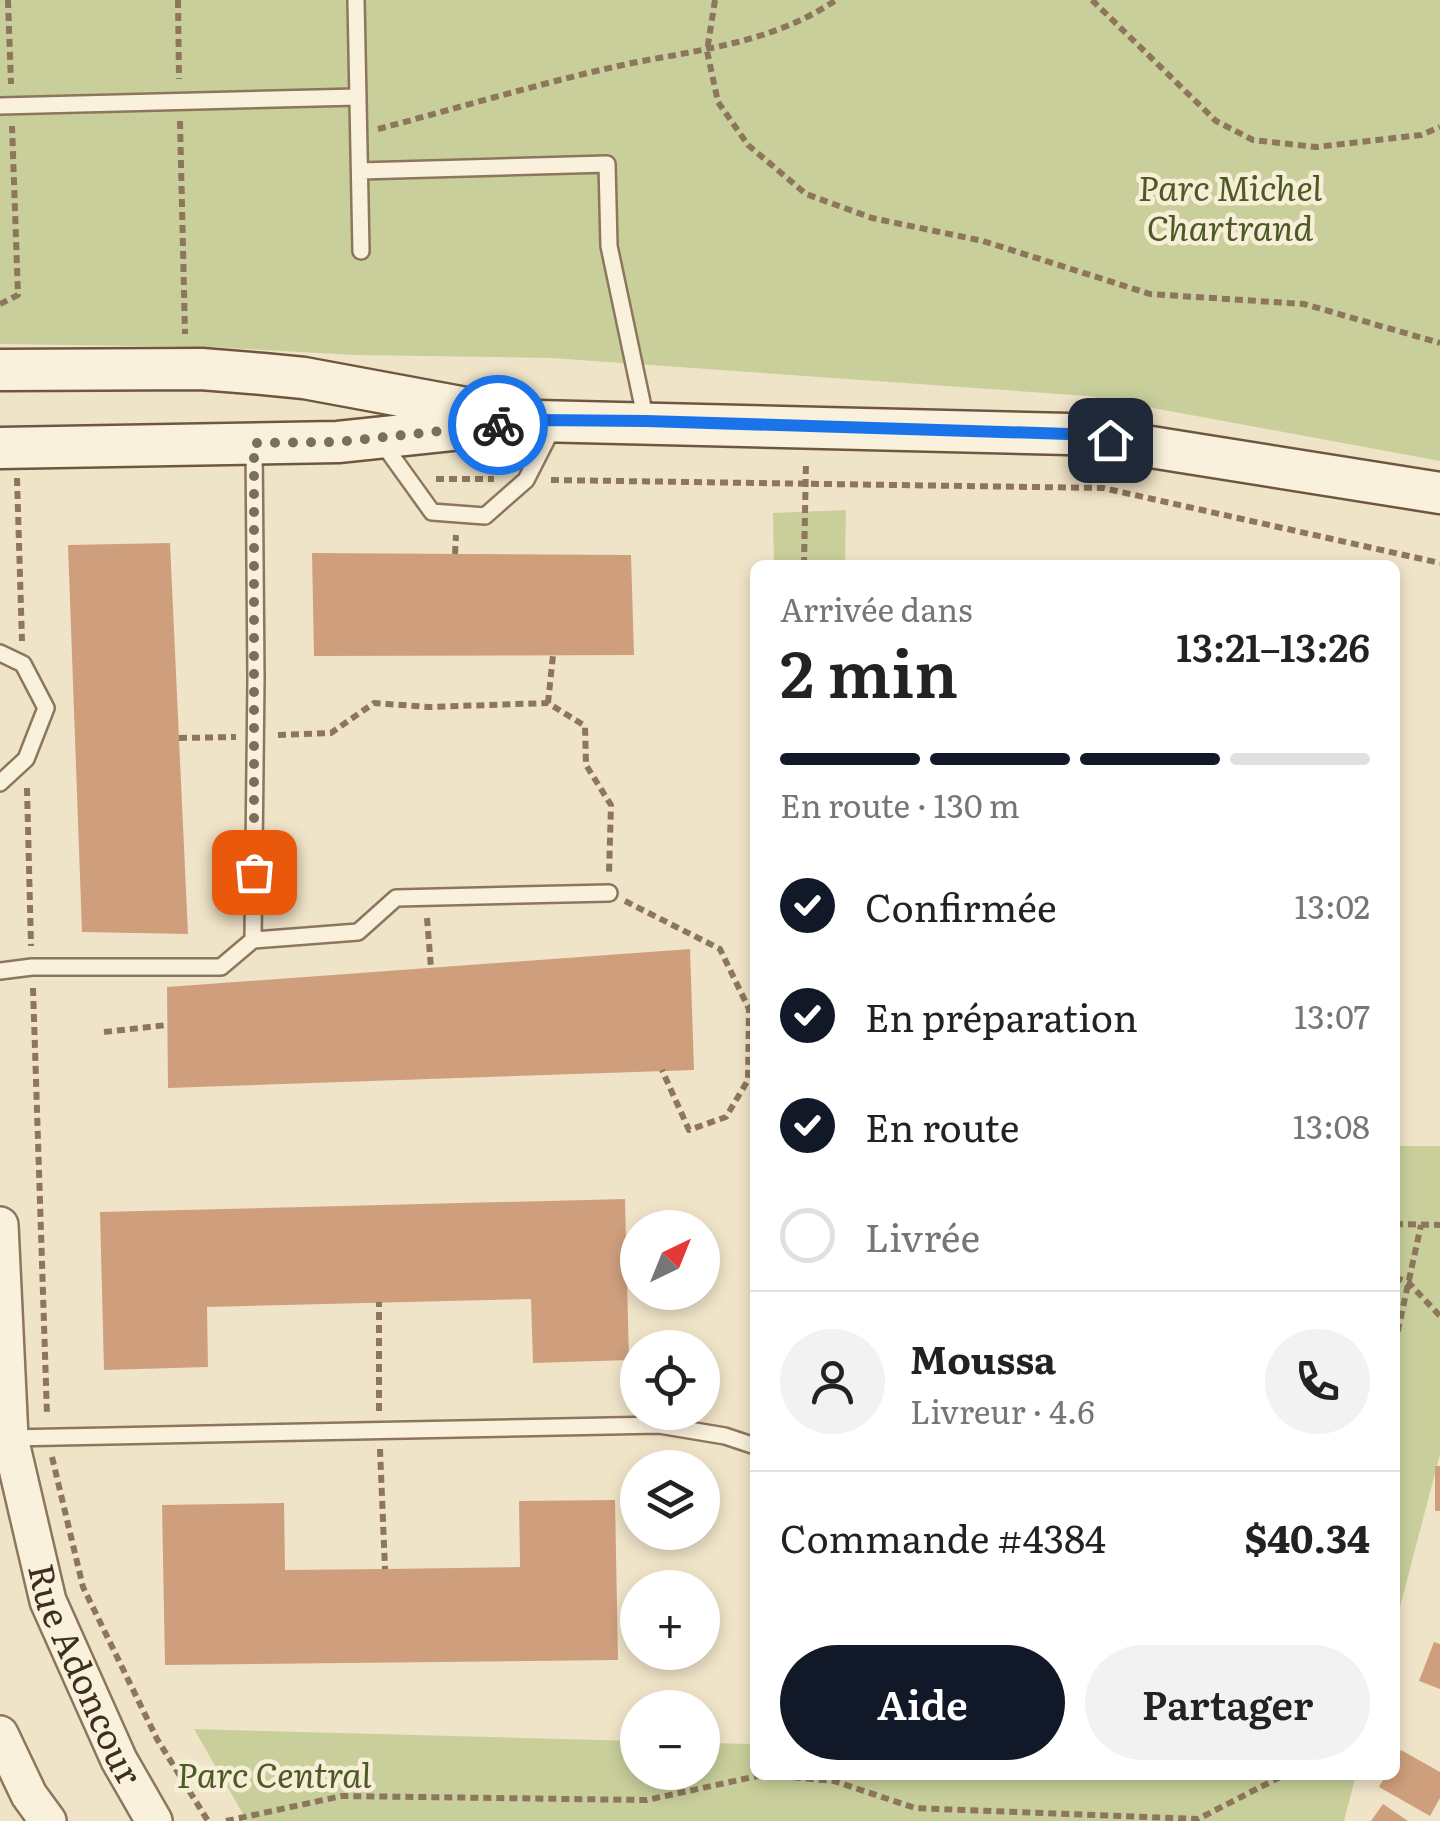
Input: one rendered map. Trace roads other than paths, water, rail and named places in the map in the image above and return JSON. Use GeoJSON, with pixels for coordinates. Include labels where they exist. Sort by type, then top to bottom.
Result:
{"type":"FeatureCollection","features":[{"type":"Feature","properties":{"kind":"main road"},"geometry":{"type":"LineString","coordinates":[[0,370],[185,369],[304,378],[546,420]]}},
{"type":"Feature","properties":{"kind":"main road"},"geometry":{"type":"LineString","coordinates":[[8,461],[378,438],[546,420],[646,421],[1069,434],[1440,492]]}},
{"type":"Feature","properties":{"kind":"street","name":"Rue Adoncour"},"geometry":{"type":"LineString","coordinates":[[0,1224],[10,1438],[48,1601],[120,1760],[154,1821]]}},
{"type":"Feature","properties":{"kind":"street"},"geometry":{"type":"LineString","coordinates":[[0,1734],[29,1795],[48,1821]]}},
{"type":"Feature","properties":{"kind":"lane"},"geometry":{"type":"LineString","coordinates":[[356,0],[361,250]]}},
{"type":"Feature","properties":{"kind":"lane"},"geometry":{"type":"LineString","coordinates":[[6,106],[358,97]]}},
{"type":"Feature","properties":{"kind":"lane"},"geometry":{"type":"LineString","coordinates":[[360,171],[607,164],[609,246],[646,421]]}},
{"type":"Feature","properties":{"kind":"lane"},"geometry":{"type":"LineString","coordinates":[[378,438],[411,478],[432,512],[485,516],[526,480],[546,420]]}},
{"type":"Feature","properties":{"kind":"lane"},"geometry":{"type":"LineString","coordinates":[[253,940],[254,443]]}},
{"type":"Feature","properties":{"kind":"lane"},"geometry":{"type":"LineString","coordinates":[[0,653],[23,664],[46,708],[26,759],[0,783]]}},
{"type":"Feature","properties":{"kind":"lane"},"geometry":{"type":"LineString","coordinates":[[0,971],[32,967],[221,967],[253,940],[358,932],[396,898],[609,893]]}},
{"type":"Feature","properties":{"kind":"lane"},"geometry":{"type":"LineString","coordinates":[[10,1438],[659,1425],[750,1444]]}},
{"type":"Feature","properties":{"kind":"park label","name":"Parc Michel Chartrand"},"geometry":{"type":"Point","coordinates":[1230,209]}},
{"type":"Feature","properties":{"kind":"park label","name":"Parc Central"},"geometry":{"type":"Point","coordinates":[274,1776]}}]}
